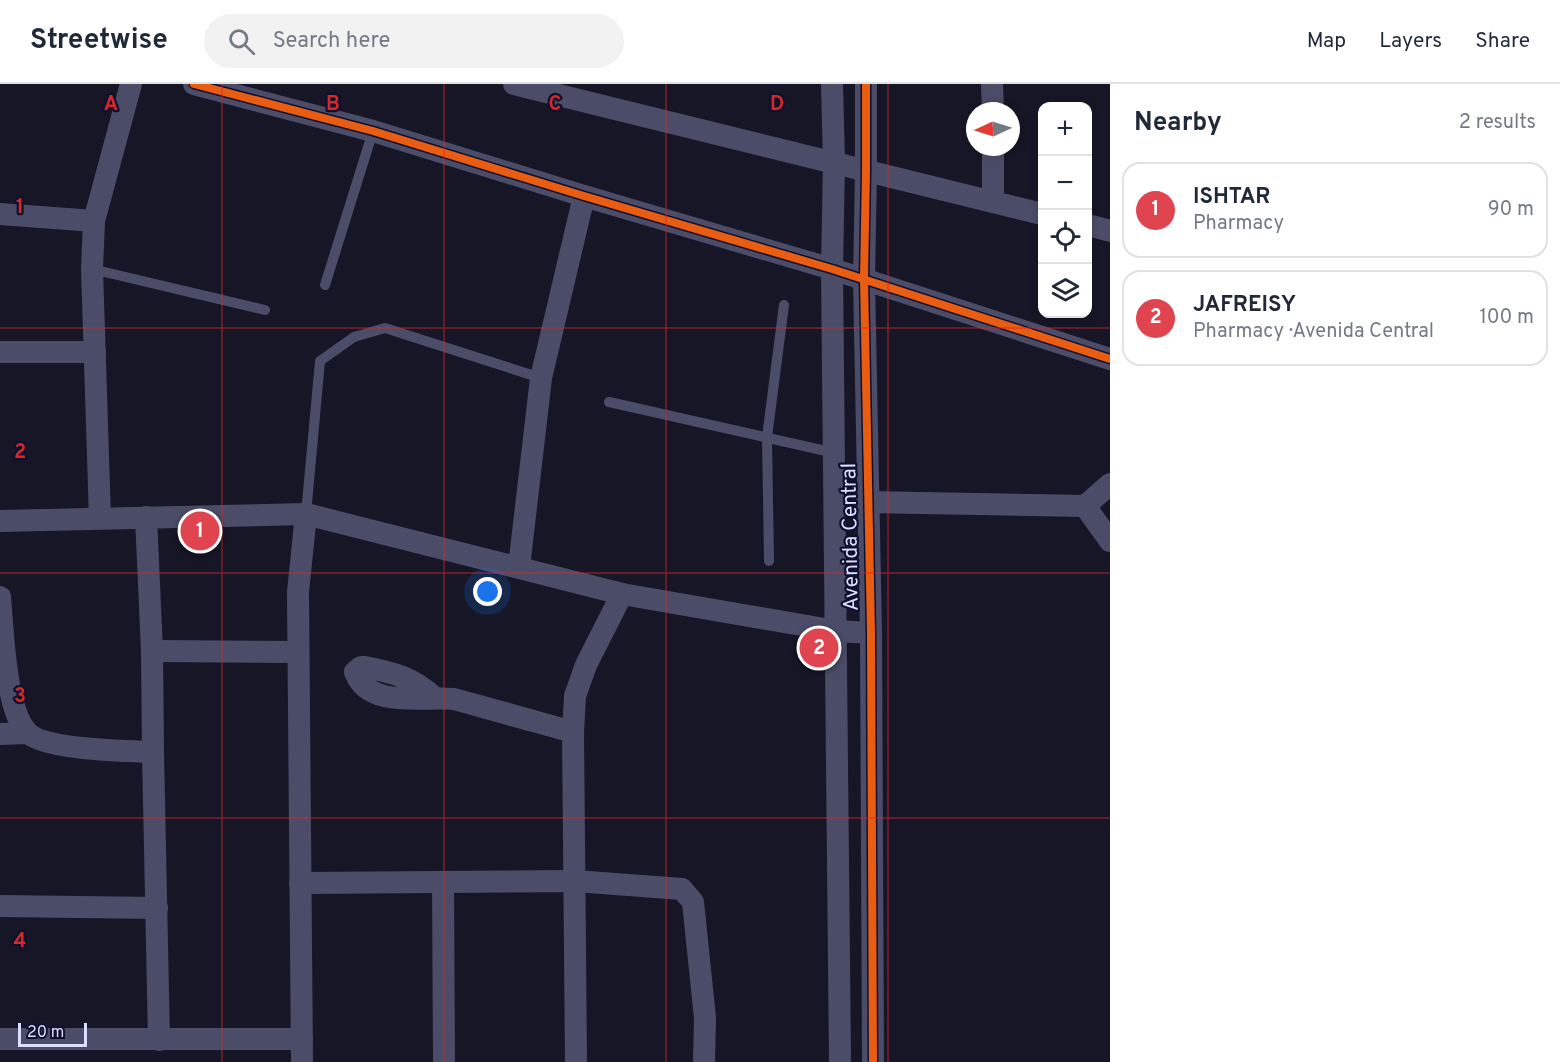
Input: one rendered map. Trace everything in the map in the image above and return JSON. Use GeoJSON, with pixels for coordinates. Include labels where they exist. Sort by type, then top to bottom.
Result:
{"type":"FeatureCollection","features":[{"type":"Feature","properties":{"kind":"street"},"geometry":{"type":"LineString","coordinates":[[100,518],[92,268],[94,221],[131,84]]}},
{"type":"Feature","properties":{"kind":"street"},"geometry":{"type":"LineString","coordinates":[[194,84],[373,131],[832,269],[1110,359]]}},
{"type":"Feature","properties":{"kind":"street"},"geometry":{"type":"LineString","coordinates":[[514,84],[561,89],[866,171],[1038,213]]}},
{"type":"Feature","properties":{"kind":"street"},"geometry":{"type":"LineString","coordinates":[[832,84],[840,1062]]}},
{"type":"Feature","properties":{"kind":"street","name":"Avenida Central"},"geometry":{"type":"LineString","coordinates":[[866,84],[864,279],[871,633],[873,1062]]}},
{"type":"Feature","properties":{"kind":"street"},"geometry":{"type":"LineString","coordinates":[[992,84],[993,102]]}},
{"type":"Feature","properties":{"kind":"street"},"geometry":{"type":"LineString","coordinates":[[993,156],[993,202]]}},
{"type":"Feature","properties":{"kind":"street"},"geometry":{"type":"LineString","coordinates":[[519,567],[541,378],[584,196]]}},
{"type":"Feature","properties":{"kind":"street"},"geometry":{"type":"LineString","coordinates":[[0,214],[94,221]]}},
{"type":"Feature","properties":{"kind":"street"},"geometry":{"type":"LineString","coordinates":[[1092,226],[1110,231]]}},
{"type":"Feature","properties":{"kind":"street"},"geometry":{"type":"LineString","coordinates":[[0,351],[95,352]]}},
{"type":"Feature","properties":{"kind":"street"},"geometry":{"type":"LineString","coordinates":[[867,502],[1085,506],[1110,484]]}},
{"type":"Feature","properties":{"kind":"street"},"geometry":{"type":"LineString","coordinates":[[1085,506],[1110,541]]}},
{"type":"Feature","properties":{"kind":"street"},"geometry":{"type":"LineString","coordinates":[[0,521],[306,514],[622,594],[836,631],[871,633]]}},
{"type":"Feature","properties":{"kind":"street"},"geometry":{"type":"LineString","coordinates":[[302,1062],[298,592],[306,514]]}},
{"type":"Feature","properties":{"kind":"street"},"geometry":{"type":"LineString","coordinates":[[146,517],[152,651],[159,1040]]}},
{"type":"Feature","properties":{"kind":"street"},"geometry":{"type":"LineString","coordinates":[[576,1062],[573,732],[575,696],[586,665],[622,594]]}},
{"type":"Feature","properties":{"kind":"street"},"geometry":{"type":"LineString","coordinates":[[0,597],[4,673],[15,709],[27,733]]}},
{"type":"Feature","properties":{"kind":"street"},"geometry":{"type":"LineString","coordinates":[[152,651],[298,652]]}},
{"type":"Feature","properties":{"kind":"street"},"geometry":{"type":"LineString","coordinates":[[434,697],[454,699],[573,732]]}},
{"type":"Feature","properties":{"kind":"street"},"geometry":{"type":"LineString","coordinates":[[0,734],[27,733],[46,743],[153,752]]}},
{"type":"Feature","properties":{"kind":"street"},"geometry":{"type":"LineString","coordinates":[[300,883],[575,881],[682,889],[693,902],[705,1018],[704,1062]]}},
{"type":"Feature","properties":{"kind":"street"},"geometry":{"type":"LineString","coordinates":[[443,882],[444,1062]]}},
{"type":"Feature","properties":{"kind":"street"},"geometry":{"type":"LineString","coordinates":[[0,906],[157,908]]}},
{"type":"Feature","properties":{"kind":"street"},"geometry":{"type":"LineString","coordinates":[[0,1040],[302,1040]]}},
{"type":"Feature","properties":{"kind":"lane"},"geometry":{"type":"LineString","coordinates":[[325,285],[373,131]]}},
{"type":"Feature","properties":{"kind":"lane"},"geometry":{"type":"LineString","coordinates":[[92,268],[265,310]]}},
{"type":"Feature","properties":{"kind":"lane"},"geometry":{"type":"LineString","coordinates":[[769,561],[767,437],[784,306]]}},
{"type":"Feature","properties":{"kind":"lane"},"geometry":{"type":"LineString","coordinates":[[306,514],[320,361],[354,337],[385,328],[541,378]]}},
{"type":"Feature","properties":{"kind":"lane"},"geometry":{"type":"LineString","coordinates":[[609,402],[835,453]]}},
{"type":"Feature","properties":{"kind":"cycle path"},"geometry":{"type":"LineString","coordinates":[[194,84],[373,131],[832,269],[1110,359]]}},
{"type":"Feature","properties":{"kind":"cycle path"},"geometry":{"type":"LineString","coordinates":[[866,84],[864,279],[871,633],[873,1062]]}},
{"type":"Feature","properties":{"kind":"place","name":"ISHTAR"},"geometry":{"type":"Point","coordinates":[200,531]}},
{"type":"Feature","properties":{"kind":"place","name":"JAFREISY"},"geometry":{"type":"Point","coordinates":[819,648]}}]}
